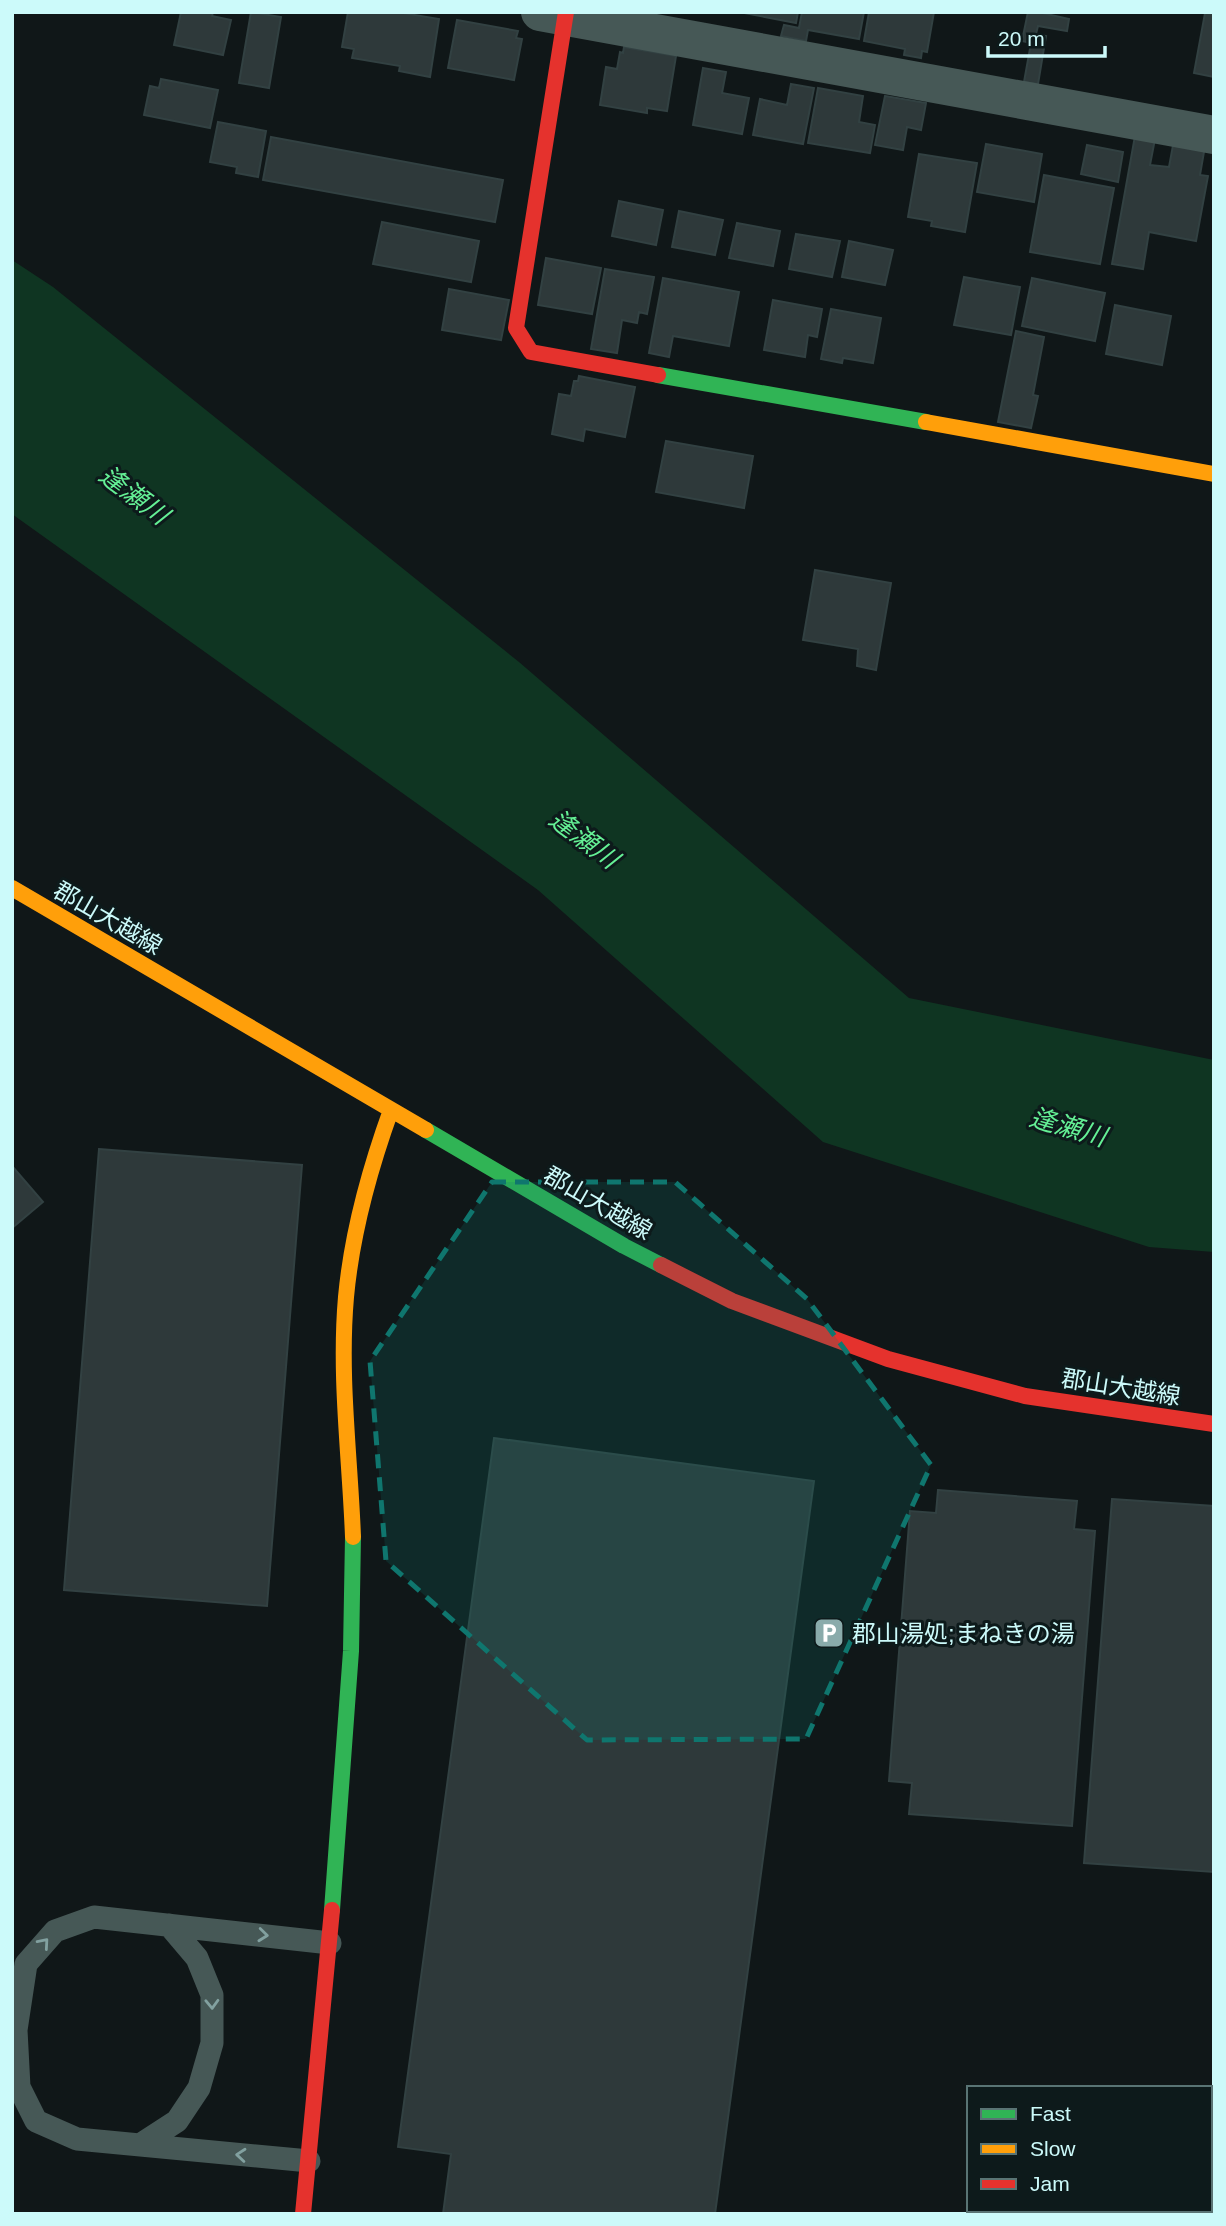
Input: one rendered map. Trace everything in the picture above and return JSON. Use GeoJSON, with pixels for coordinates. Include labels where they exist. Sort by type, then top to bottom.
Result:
{"type":"FeatureCollection","features":[{"type":"Feature","properties":{"kind":"street"},"geometry":{"type":"LineString","coordinates":[[1214,135],[557,14],[516,328],[531,352],[1214,474]]}},
{"type":"Feature","properties":{"kind":"street","name":"郡山大越線"},"geometry":{"type":"LineString","coordinates":[[12,888],[624,1247],[732,1301],[888,1359],[1025,1396],[1214,1424]]}},
{"type":"Feature","properties":{"kind":"street"},"geometry":{"type":"LineString","coordinates":[[303,2214],[330,1943],[349,1684],[353,1592],[344,1376],[346,1300],[362,1194],[391,1110]]}},
{"type":"Feature","properties":{"kind":"lane"},"geometry":{"type":"LineString","coordinates":[[309,2161],[77,2139],[36,2121],[19,2087],[16,2030],[26,1964],[55,1931],[94,1917],[330,1943]]}},
{"type":"Feature","properties":{"kind":"lane"},"geometry":{"type":"LineString","coordinates":[[140,2145],[177,2121],[199,2088],[212,2043],[212,1995],[197,1958],[169,1924]]}},
{"type":"Feature","properties":{"kind":"highlighted area"},"geometry":{"type":"Polygon","coordinates":[[[492,1182],[675,1182],[807,1299],[931,1465],[806,1739],[587,1740],[386,1561],[370,1361],[492,1182]]]}},
{"type":"Feature","properties":{"kind":"water","name":"逢瀬川"},"geometry":{"type":"Polygon","coordinates":[[[12,260],[53,287],[519,662],[909,998],[1214,1060],[1214,1252],[1149,1247],[823,1142],[538,890],[12,514],[12,260]]]}},
{"type":"Feature","properties":{"kind":"building"},"geometry":{"type":"Polygon","coordinates":[[[181,12],[213,12],[212,16],[231,20],[223,55],[174,45],[181,12]]]}},
{"type":"Feature","properties":{"kind":"building"},"geometry":{"type":"Polygon","coordinates":[[[251,12],[281,17],[269,88],[239,83],[251,12]]]}},
{"type":"Feature","properties":{"kind":"building"},"geometry":{"type":"Polygon","coordinates":[[[348,12],[397,12],[439,19],[430,77],[399,71],[400,66],[352,58],[354,49],[342,47],[348,12]]]}},
{"type":"Feature","properties":{"kind":"building"},"geometry":{"type":"Polygon","coordinates":[[[739,12],[798,12],[796,23],[739,12]]]}},
{"type":"Feature","properties":{"kind":"building"},"geometry":{"type":"Polygon","coordinates":[[[802,12],[864,12],[859,39],[808,30],[806,41],[781,36],[784,25],[799,28],[802,12]]]}},
{"type":"Feature","properties":{"kind":"building"},"geometry":{"type":"Polygon","coordinates":[[[869,12],[934,12],[927,52],[922,51],[921,58],[904,55],[905,49],[864,41],[869,12]]]}},
{"type":"Feature","properties":{"kind":"building"},"geometry":{"type":"Polygon","coordinates":[[[1028,12],[1069,19],[1067,31],[1038,26],[1036,34],[1046,36],[1038,84],[1024,82],[1031,43],[1022,41],[1028,12]]]}},
{"type":"Feature","properties":{"kind":"building"},"geometry":{"type":"Polygon","coordinates":[[[1205,13],[1214,14],[1214,77],[1194,73],[1205,13]]]}},
{"type":"Feature","properties":{"kind":"building"},"geometry":{"type":"Polygon","coordinates":[[[457,20],[518,31],[516,38],[522,39],[514,80],[448,68],[457,20]]]}},
{"type":"Feature","properties":{"kind":"building"},"geometry":{"type":"Polygon","coordinates":[[[624,47],[676,56],[667,111],[647,108],[647,113],[600,105],[606,67],[617,69],[620,52],[623,53],[624,47]]]}},
{"type":"Feature","properties":{"kind":"building"},"geometry":{"type":"Polygon","coordinates":[[[703,68],[726,72],[722,93],[749,98],[742,134],[693,125],[703,68]]]}},
{"type":"Feature","properties":{"kind":"building"},"geometry":{"type":"Polygon","coordinates":[[[161,79],[218,90],[210,128],[144,115],[150,86],[159,88],[161,79]]]}},
{"type":"Feature","properties":{"kind":"building"},"geometry":{"type":"Polygon","coordinates":[[[791,84],[814,88],[803,144],[753,135],[760,99],[787,105],[791,84]]]}},
{"type":"Feature","properties":{"kind":"building"},"geometry":{"type":"Polygon","coordinates":[[[818,88],[863,96],[859,122],[875,125],[870,153],[808,143],[818,88]]]}},
{"type":"Feature","properties":{"kind":"building"},"geometry":{"type":"Polygon","coordinates":[[[885,96],[926,103],[921,130],[907,127],[903,150],[875,145],[885,96]]]}},
{"type":"Feature","properties":{"kind":"building"},"geometry":{"type":"Polygon","coordinates":[[[218,122],[266,131],[258,177],[236,173],[237,167],[210,162],[218,122]]]}},
{"type":"Feature","properties":{"kind":"building"},"geometry":{"type":"Polygon","coordinates":[[[1135,136],[1155,139],[1150,165],[1169,167],[1174,140],[1205,146],[1200,175],[1208,176],[1196,241],[1149,232],[1143,269],[1112,264],[1135,136]]]}},
{"type":"Feature","properties":{"kind":"building"},"geometry":{"type":"Polygon","coordinates":[[[271,137],[503,180],[495,222],[263,180],[271,137]]]}},
{"type":"Feature","properties":{"kind":"building"},"geometry":{"type":"Polygon","coordinates":[[[986,144],[1042,154],[1034,202],[977,192],[986,144]]]}},
{"type":"Feature","properties":{"kind":"building"},"geometry":{"type":"Polygon","coordinates":[[[1087,145],[1123,152],[1118,182],[1081,174],[1087,145]]]}},
{"type":"Feature","properties":{"kind":"building"},"geometry":{"type":"Polygon","coordinates":[[[919,154],[977,163],[965,232],[931,226],[932,221],[908,217],[919,154]]]}},
{"type":"Feature","properties":{"kind":"building"},"geometry":{"type":"Polygon","coordinates":[[[1044,175],[1114,188],[1100,264],[1030,252],[1044,175]]]}},
{"type":"Feature","properties":{"kind":"building"},"geometry":{"type":"Polygon","coordinates":[[[619,201],[663,210],[656,245],[612,236],[619,201]]]}},
{"type":"Feature","properties":{"kind":"building"},"geometry":{"type":"Polygon","coordinates":[[[679,211],[723,220],[715,255],[672,247],[679,211]]]}},
{"type":"Feature","properties":{"kind":"building"},"geometry":{"type":"Polygon","coordinates":[[[382,222],[479,241],[471,282],[373,264],[382,222]]]}},
{"type":"Feature","properties":{"kind":"building"},"geometry":{"type":"Polygon","coordinates":[[[737,223],[780,231],[773,266],[729,258],[737,223]]]}},
{"type":"Feature","properties":{"kind":"building"},"geometry":{"type":"Polygon","coordinates":[[[796,234],[840,241],[832,277],[789,269],[796,234]]]}},
{"type":"Feature","properties":{"kind":"building"},"geometry":{"type":"Polygon","coordinates":[[[849,241],[893,250],[885,285],[842,277],[849,241]]]}},
{"type":"Feature","properties":{"kind":"building"},"geometry":{"type":"Polygon","coordinates":[[[546,258],[601,268],[592,314],[538,305],[546,258]]]}},
{"type":"Feature","properties":{"kind":"building"},"geometry":{"type":"Polygon","coordinates":[[[605,269],[654,277],[647,314],[639,312],[637,323],[622,320],[617,353],[591,349],[605,269]]]}},
{"type":"Feature","properties":{"kind":"building"},"geometry":{"type":"Polygon","coordinates":[[[964,277],[1020,287],[1011,335],[954,325],[964,277]]]}},
{"type":"Feature","properties":{"kind":"building"},"geometry":{"type":"Polygon","coordinates":[[[663,278],[739,292],[729,346],[673,336],[669,357],[649,353],[663,278]]]}},
{"type":"Feature","properties":{"kind":"building"},"geometry":{"type":"Polygon","coordinates":[[[1032,278],[1105,293],[1095,341],[1022,326],[1032,278]]]}},
{"type":"Feature","properties":{"kind":"building"},"geometry":{"type":"Polygon","coordinates":[[[449,289],[509,300],[501,340],[442,330],[449,289]]]}},
{"type":"Feature","properties":{"kind":"building"},"geometry":{"type":"Polygon","coordinates":[[[773,300],[822,309],[817,337],[808,335],[805,357],[764,350],[773,300]]]}},
{"type":"Feature","properties":{"kind":"building"},"geometry":{"type":"Polygon","coordinates":[[[1115,305],[1171,316],[1162,365],[1106,354],[1115,305]]]}},
{"type":"Feature","properties":{"kind":"building"},"geometry":{"type":"Polygon","coordinates":[[[831,309],[881,318],[873,363],[843,358],[842,363],[821,359],[831,309]]]}},
{"type":"Feature","properties":{"kind":"building"},"geometry":{"type":"Polygon","coordinates":[[[1016,331],[1044,337],[1033,395],[1038,396],[1031,428],[998,422],[1016,331]]]}},
{"type":"Feature","properties":{"kind":"building"},"geometry":{"type":"Polygon","coordinates":[[[579,376],[635,387],[625,437],[585,429],[583,441],[552,434],[559,394],[571,396],[574,381],[578,381],[579,376]]]}},
{"type":"Feature","properties":{"kind":"building"},"geometry":{"type":"Polygon","coordinates":[[[666,441],[753,456],[744,508],[656,492],[666,441]]]}},
{"type":"Feature","properties":{"kind":"building"},"geometry":{"type":"Polygon","coordinates":[[[815,570],[891,583],[876,670],[857,666],[858,649],[803,640],[815,570]]]}},
{"type":"Feature","properties":{"kind":"building"},"geometry":{"type":"Polygon","coordinates":[[[99,1149],[302,1165],[267,1606],[64,1590],[99,1149]]]}},
{"type":"Feature","properties":{"kind":"building"},"geometry":{"type":"Polygon","coordinates":[[[12,1166],[43,1202],[12,1228],[12,1166]]]}},
{"type":"Feature","properties":{"kind":"building"},"geometry":{"type":"Polygon","coordinates":[[[494,1438],[814,1481],[715,2214],[443,2214],[451,2154],[398,2147],[494,1438]]]}},
{"type":"Feature","properties":{"kind":"building"},"geometry":{"type":"Polygon","coordinates":[[[938,1490],[1077,1501],[1074,1529],[1095,1531],[1072,1826],[909,1814],[912,1783],[889,1781],[910,1511],[936,1513],[938,1490]]]}},
{"type":"Feature","properties":{"kind":"building"},"geometry":{"type":"Polygon","coordinates":[[[1112,1499],[1214,1506],[1214,1872],[1084,1863],[1112,1499]]]}},
{"type":"Feature","properties":{"kind":"traffic: fast"},"geometry":{"type":"LineString","coordinates":[[658,375],[926,422]]}},
{"type":"Feature","properties":{"kind":"traffic: fast"},"geometry":{"type":"LineString","coordinates":[[426,1130],[661,1265]]}},
{"type":"Feature","properties":{"kind":"traffic: fast"},"geometry":{"type":"LineString","coordinates":[[332,1910],[351,1651],[353,1537]]}},
{"type":"Feature","properties":{"kind":"traffic: slow"},"geometry":{"type":"LineString","coordinates":[[926,422],[1214,474]]}},
{"type":"Feature","properties":{"kind":"traffic: slow"},"geometry":{"type":"LineString","coordinates":[[12,888],[426,1130]]}},
{"type":"Feature","properties":{"kind":"traffic: slow"},"geometry":{"type":"LineString","coordinates":[[353,1537],[344,1387],[346,1297],[362,1202],[391,1110]]}},
{"type":"Feature","properties":{"kind":"traffic: jam"},"geometry":{"type":"LineString","coordinates":[[566,12],[516,328],[531,352],[658,375]]}},
{"type":"Feature","properties":{"kind":"traffic: jam"},"geometry":{"type":"LineString","coordinates":[[661,1265],[732,1301],[888,1359],[1025,1396],[1214,1424]]}},
{"type":"Feature","properties":{"kind":"traffic: jam"},"geometry":{"type":"LineString","coordinates":[[303,2214],[332,1910]]}},
{"type":"Feature","properties":{"kind":"place","name":"郡山湯処;まねきの湯"},"geometry":{"type":"Point","coordinates":[829,1633]}}]}
